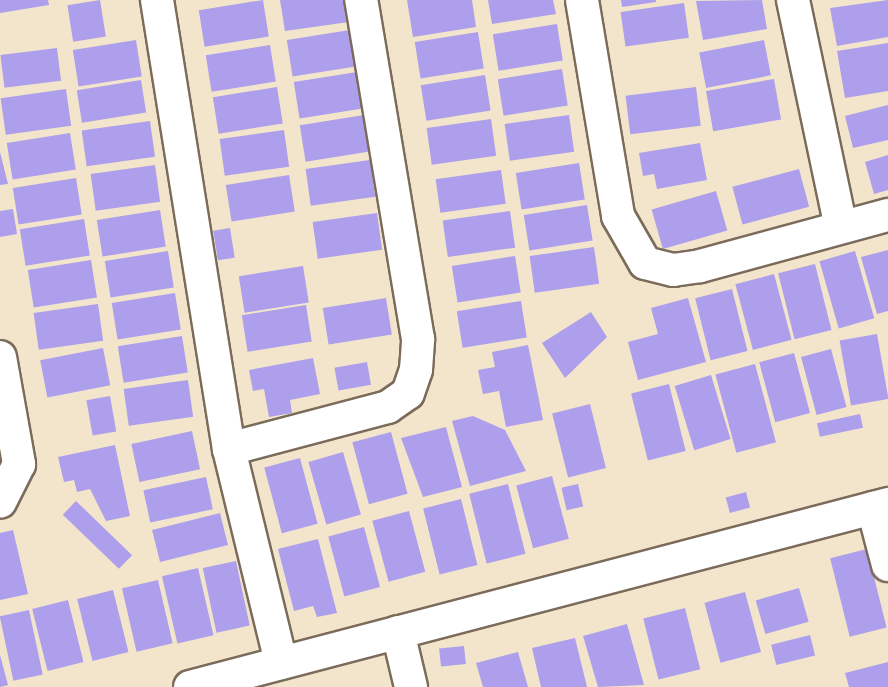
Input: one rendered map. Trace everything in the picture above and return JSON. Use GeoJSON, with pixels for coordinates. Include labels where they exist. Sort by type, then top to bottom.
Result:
{"type":"FeatureCollection","features":[{"type":"Feature","properties":{"kind":"street"},"geometry":{"type":"LineString","coordinates":[[157,0],[229,449],[281,663]]}},
{"type":"Feature","properties":{"kind":"street"},"geometry":{"type":"LineString","coordinates":[[229,449],[388,407],[408,393],[416,370],[418,339],[361,0]]}},
{"type":"Feature","properties":{"kind":"street"},"geometry":{"type":"LineString","coordinates":[[582,0],[618,216],[645,263],[673,270],[700,266],[888,215]]}},
{"type":"Feature","properties":{"kind":"street"},"geometry":{"type":"LineString","coordinates":[[793,0],[841,227]]}},
{"type":"Feature","properties":{"kind":"street"},"geometry":{"type":"LineString","coordinates":[[0,357],[19,464],[0,502]]}},
{"type":"Feature","properties":{"kind":"street"},"geometry":{"type":"LineString","coordinates":[[190,687],[880,506],[888,565]]}},
{"type":"Feature","properties":{"kind":"street"},"geometry":{"type":"LineString","coordinates":[[398,632],[411,687]]}},
{"type":"Feature","properties":{"kind":"building"},"geometry":{"type":"Polygon","coordinates":[[[0,0],[48,0],[49,5],[0,13],[0,0]]]}},
{"type":"Feature","properties":{"kind":"building"},"geometry":{"type":"Polygon","coordinates":[[[100,0],[106,37],[73,42],[67,5],[100,0]]]}},
{"type":"Feature","properties":{"kind":"building"},"geometry":{"type":"Polygon","coordinates":[[[263,0],[269,37],[205,47],[199,10],[263,0]]]}},
{"type":"Feature","properties":{"kind":"building"},"geometry":{"type":"Polygon","coordinates":[[[280,0],[345,0],[349,22],[285,31],[280,0]]]}},
{"type":"Feature","properties":{"kind":"building"},"geometry":{"type":"Polygon","coordinates":[[[407,0],[472,0],[476,27],[413,37],[407,0]]]}},
{"type":"Feature","properties":{"kind":"building"},"geometry":{"type":"Polygon","coordinates":[[[488,0],[553,0],[556,14],[492,24],[488,0]]]}},
{"type":"Feature","properties":{"kind":"building"},"geometry":{"type":"Polygon","coordinates":[[[621,0],[656,0],[656,2],[622,7],[621,0]]]}},
{"type":"Feature","properties":{"kind":"building"},"geometry":{"type":"Polygon","coordinates":[[[762,0],[767,29],[703,40],[696,1],[762,0]]]}},
{"type":"Feature","properties":{"kind":"building"},"geometry":{"type":"Polygon","coordinates":[[[888,0],[888,37],[837,46],[830,8],[888,0]]]}},
{"type":"Feature","properties":{"kind":"building"},"geometry":{"type":"Polygon","coordinates":[[[684,3],[689,38],[625,47],[621,12],[684,3]]]}},
{"type":"Feature","properties":{"kind":"building"},"geometry":{"type":"Polygon","coordinates":[[[557,24],[563,61],[499,71],[493,34],[557,24]]]}},
{"type":"Feature","properties":{"kind":"building"},"geometry":{"type":"Polygon","coordinates":[[[350,30],[356,67],[293,77],[287,40],[350,30]]]}},
{"type":"Feature","properties":{"kind":"building"},"geometry":{"type":"Polygon","coordinates":[[[478,32],[484,69],[421,79],[415,42],[478,32]]]}},
{"type":"Feature","properties":{"kind":"building"},"geometry":{"type":"Polygon","coordinates":[[[136,40],[142,77],[79,87],[73,50],[136,40]]]}},
{"type":"Feature","properties":{"kind":"building"},"geometry":{"type":"Polygon","coordinates":[[[764,40],[771,75],[706,88],[699,53],[764,40]]]}},
{"type":"Feature","properties":{"kind":"building"},"geometry":{"type":"Polygon","coordinates":[[[888,43],[888,91],[845,98],[837,51],[888,43]]]}},
{"type":"Feature","properties":{"kind":"building"},"geometry":{"type":"Polygon","coordinates":[[[270,45],[276,82],[212,92],[206,55],[270,45]]]}},
{"type":"Feature","properties":{"kind":"building"},"geometry":{"type":"Polygon","coordinates":[[[57,48],[61,81],[4,88],[0,55],[57,48]]]}},
{"type":"Feature","properties":{"kind":"building"},"geometry":{"type":"Polygon","coordinates":[[[562,69],[568,106],[504,116],[498,79],[562,69]]]}},
{"type":"Feature","properties":{"kind":"building"},"geometry":{"type":"Polygon","coordinates":[[[357,72],[363,109],[300,119],[294,82],[357,72]]]}},
{"type":"Feature","properties":{"kind":"building"},"geometry":{"type":"Polygon","coordinates":[[[485,75],[491,111],[426,121],[421,85],[485,75]]]}},
{"type":"Feature","properties":{"kind":"building"},"geometry":{"type":"Polygon","coordinates":[[[774,79],[781,119],[713,131],[706,91],[774,79]]]}},
{"type":"Feature","properties":{"kind":"building"},"geometry":{"type":"Polygon","coordinates":[[[141,80],[146,113],[82,123],[77,90],[141,80]]]}},
{"type":"Feature","properties":{"kind":"building"},"geometry":{"type":"Polygon","coordinates":[[[277,87],[283,124],[219,134],[213,97],[277,87]]]}},
{"type":"Feature","properties":{"kind":"building"},"geometry":{"type":"Polygon","coordinates":[[[696,87],[701,126],[630,134],[626,96],[696,87]]]}},
{"type":"Feature","properties":{"kind":"building"},"geometry":{"type":"Polygon","coordinates":[[[66,89],[71,126],[6,135],[1,98],[66,89]]]}},
{"type":"Feature","properties":{"kind":"building"},"geometry":{"type":"Polygon","coordinates":[[[888,105],[888,140],[853,148],[845,116],[888,105]]]}},
{"type":"Feature","properties":{"kind":"building"},"geometry":{"type":"Polygon","coordinates":[[[364,115],[370,152],[306,162],[300,125],[364,115]]]}},
{"type":"Feature","properties":{"kind":"building"},"geometry":{"type":"Polygon","coordinates":[[[569,115],[574,152],[510,161],[505,124],[569,115]]]}},
{"type":"Feature","properties":{"kind":"building"},"geometry":{"type":"Polygon","coordinates":[[[491,119],[496,156],[432,165],[427,128],[491,119]]]}},
{"type":"Feature","properties":{"kind":"building"},"geometry":{"type":"Polygon","coordinates":[[[150,121],[155,157],[87,166],[82,131],[150,121]]]}},
{"type":"Feature","properties":{"kind":"building"},"geometry":{"type":"Polygon","coordinates":[[[284,130],[289,167],[225,176],[220,139],[284,130]]]}},
{"type":"Feature","properties":{"kind":"building"},"geometry":{"type":"Polygon","coordinates":[[[70,133],[76,170],[13,180],[7,143],[70,133]]]}},
{"type":"Feature","properties":{"kind":"building"},"geometry":{"type":"Polygon","coordinates":[[[700,143],[707,180],[657,189],[654,174],[643,176],[639,153],[700,143]]]}},
{"type":"Feature","properties":{"kind":"building"},"geometry":{"type":"Polygon","coordinates":[[[0,152],[8,184],[0,185],[0,152]]]}},
{"type":"Feature","properties":{"kind":"building"},"geometry":{"type":"Polygon","coordinates":[[[888,155],[888,190],[874,194],[865,162],[888,155]]]}},
{"type":"Feature","properties":{"kind":"building"},"geometry":{"type":"Polygon","coordinates":[[[370,160],[375,197],[311,206],[306,169],[370,160]]]}},
{"type":"Feature","properties":{"kind":"building"},"geometry":{"type":"Polygon","coordinates":[[[579,163],[585,200],[522,210],[516,173],[579,163]]]}},
{"type":"Feature","properties":{"kind":"building"},"geometry":{"type":"Polygon","coordinates":[[[155,165],[160,202],[96,211],[91,174],[155,165]]]}},
{"type":"Feature","properties":{"kind":"building"},"geometry":{"type":"Polygon","coordinates":[[[799,169],[809,207],[742,225],[732,187],[799,169]]]}},
{"type":"Feature","properties":{"kind":"building"},"geometry":{"type":"Polygon","coordinates":[[[501,170],[506,204],[440,213],[436,179],[501,170]]]}},
{"type":"Feature","properties":{"kind":"building"},"geometry":{"type":"Polygon","coordinates":[[[289,175],[295,212],[232,222],[226,185],[289,175]]]}},
{"type":"Feature","properties":{"kind":"building"},"geometry":{"type":"Polygon","coordinates":[[[76,178],[82,215],[19,225],[13,188],[76,178]]]}},
{"type":"Feature","properties":{"kind":"building"},"geometry":{"type":"Polygon","coordinates":[[[716,191],[727,230],[663,249],[652,209],[716,191]]]}},
{"type":"Feature","properties":{"kind":"building"},"geometry":{"type":"Polygon","coordinates":[[[587,205],[593,241],[529,251],[524,215],[587,205]]]}},
{"type":"Feature","properties":{"kind":"building"},"geometry":{"type":"Polygon","coordinates":[[[13,209],[17,234],[0,237],[0,211],[13,209]]]}},
{"type":"Feature","properties":{"kind":"building"},"geometry":{"type":"Polygon","coordinates":[[[160,210],[166,247],[103,257],[97,220],[160,210]]]}},
{"type":"Feature","properties":{"kind":"building"},"geometry":{"type":"Polygon","coordinates":[[[510,211],[515,248],[448,257],[443,220],[510,211]]]}},
{"type":"Feature","properties":{"kind":"building"},"geometry":{"type":"Polygon","coordinates":[[[377,213],[382,250],[318,259],[313,222],[377,213]]]}},
{"type":"Feature","properties":{"kind":"building"},"geometry":{"type":"Polygon","coordinates":[[[84,219],[90,256],[26,266],[20,229],[84,219]]]}},
{"type":"Feature","properties":{"kind":"building"},"geometry":{"type":"Polygon","coordinates":[[[230,228],[235,258],[218,260],[213,231],[230,228]]]}},
{"type":"Feature","properties":{"kind":"building"},"geometry":{"type":"Polygon","coordinates":[[[594,247],[599,284],[535,293],[530,256],[594,247]]]}},
{"type":"Feature","properties":{"kind":"building"},"geometry":{"type":"Polygon","coordinates":[[[888,250],[888,311],[877,314],[861,257],[888,250]]]}},
{"type":"Feature","properties":{"kind":"building"},"geometry":{"type":"Polygon","coordinates":[[[168,251],[174,288],[111,298],[105,261],[168,251]]]}},
{"type":"Feature","properties":{"kind":"building"},"geometry":{"type":"Polygon","coordinates":[[[855,251],[874,318],[839,328],[819,261],[855,251]]]}},
{"type":"Feature","properties":{"kind":"building"},"geometry":{"type":"Polygon","coordinates":[[[515,256],[521,293],[458,303],[452,266],[515,256]]]}},
{"type":"Feature","properties":{"kind":"building"},"geometry":{"type":"Polygon","coordinates":[[[91,260],[97,298],[34,308],[28,270],[91,260]]]}},
{"type":"Feature","properties":{"kind":"building"},"geometry":{"type":"Polygon","coordinates":[[[815,264],[831,330],[795,339],[778,273],[815,264]]]}},
{"type":"Feature","properties":{"kind":"building"},"geometry":{"type":"Polygon","coordinates":[[[303,266],[309,303],[245,313],[239,276],[303,266]]]}},
{"type":"Feature","properties":{"kind":"building"},"geometry":{"type":"Polygon","coordinates":[[[774,274],[792,340],[753,350],[735,284],[774,274]]]}},
{"type":"Feature","properties":{"kind":"building"},"geometry":{"type":"Polygon","coordinates":[[[732,289],[747,351],[711,360],[695,298],[732,289]]]}},
{"type":"Feature","properties":{"kind":"building"},"geometry":{"type":"Polygon","coordinates":[[[175,293],[181,330],[118,340],[112,303],[175,293]]]}},
{"type":"Feature","properties":{"kind":"building"},"geometry":{"type":"Polygon","coordinates":[[[386,298],[392,335],[329,345],[323,308],[386,298]]]}},
{"type":"Feature","properties":{"kind":"building"},"geometry":{"type":"Polygon","coordinates":[[[688,298],[706,362],[638,380],[628,342],[658,334],[651,308],[688,298]]]}},
{"type":"Feature","properties":{"kind":"building"},"geometry":{"type":"Polygon","coordinates":[[[521,301],[527,338],[463,348],[457,311],[521,301]]]}},
{"type":"Feature","properties":{"kind":"building"},"geometry":{"type":"Polygon","coordinates":[[[98,304],[103,341],[39,350],[34,313],[98,304]]]}},
{"type":"Feature","properties":{"kind":"building"},"geometry":{"type":"Polygon","coordinates":[[[306,305],[312,342],[248,352],[242,315],[306,305]]]}},
{"type":"Feature","properties":{"kind":"building"},"geometry":{"type":"Polygon","coordinates":[[[591,312],[607,337],[565,378],[542,343],[591,312]]]}},
{"type":"Feature","properties":{"kind":"building"},"geometry":{"type":"Polygon","coordinates":[[[877,334],[888,399],[851,406],[840,341],[877,334]]]}},
{"type":"Feature","properties":{"kind":"building"},"geometry":{"type":"Polygon","coordinates":[[[182,336],[188,373],[124,383],[118,346],[182,336]]]}},
{"type":"Feature","properties":{"kind":"building"},"geometry":{"type":"Polygon","coordinates":[[[528,345],[543,420],[506,427],[499,391],[483,394],[478,370],[495,367],[492,352],[528,345]]]}},
{"type":"Feature","properties":{"kind":"building"},"geometry":{"type":"Polygon","coordinates":[[[103,348],[110,385],[47,398],[40,360],[103,348]]]}},
{"type":"Feature","properties":{"kind":"building"},"geometry":{"type":"Polygon","coordinates":[[[831,349],[847,407],[817,415],[801,357],[831,349]]]}},
{"type":"Feature","properties":{"kind":"building"},"geometry":{"type":"Polygon","coordinates":[[[794,353],[810,413],[775,422],[759,362],[794,353]]]}},
{"type":"Feature","properties":{"kind":"building"},"geometry":{"type":"Polygon","coordinates":[[[313,358],[320,394],[290,400],[292,413],[269,417],[264,389],[253,391],[249,370],[313,358]]]}},
{"type":"Feature","properties":{"kind":"building"},"geometry":{"type":"Polygon","coordinates":[[[367,362],[371,385],[338,390],[335,368],[367,362]]]}},
{"type":"Feature","properties":{"kind":"building"},"geometry":{"type":"Polygon","coordinates":[[[755,364],[776,442],[736,453],[715,375],[755,364]]]}},
{"type":"Feature","properties":{"kind":"building"},"geometry":{"type":"Polygon","coordinates":[[[711,375],[731,439],[694,450],[675,386],[711,375]]]}},
{"type":"Feature","properties":{"kind":"building"},"geometry":{"type":"Polygon","coordinates":[[[188,380],[193,417],[129,426],[124,389],[188,380]]]}},
{"type":"Feature","properties":{"kind":"building"},"geometry":{"type":"Polygon","coordinates":[[[669,384],[686,451],[648,460],[631,393],[669,384]]]}},
{"type":"Feature","properties":{"kind":"building"},"geometry":{"type":"Polygon","coordinates":[[[110,396],[116,431],[93,436],[86,400],[110,396]]]}},
{"type":"Feature","properties":{"kind":"building"},"geometry":{"type":"Polygon","coordinates":[[[590,404],[606,468],[568,477],[552,413],[590,404]]]}},
{"type":"Feature","properties":{"kind":"building"},"geometry":{"type":"Polygon","coordinates":[[[860,414],[863,428],[820,437],[817,423],[860,414]]]}},
{"type":"Feature","properties":{"kind":"building"},"geometry":{"type":"Polygon","coordinates":[[[473,416],[505,430],[526,471],[470,486],[452,421],[473,416]]]}},
{"type":"Feature","properties":{"kind":"building"},"geometry":{"type":"Polygon","coordinates":[[[446,427],[462,487],[423,497],[401,438],[446,427]]]}},
{"type":"Feature","properties":{"kind":"building"},"geometry":{"type":"Polygon","coordinates":[[[192,431],[200,469],[139,482],[131,444],[192,431]]]}},
{"type":"Feature","properties":{"kind":"building"},"geometry":{"type":"Polygon","coordinates":[[[391,432],[408,494],[369,504],[352,442],[391,432]]]}},
{"type":"Feature","properties":{"kind":"building"},"geometry":{"type":"Polygon","coordinates":[[[115,445],[130,516],[106,521],[90,489],[77,492],[74,480],[64,482],[58,457],[115,445]]]}},
{"type":"Feature","properties":{"kind":"building"},"geometry":{"type":"Polygon","coordinates":[[[343,452],[361,514],[326,524],[308,462],[343,452]]]}},
{"type":"Feature","properties":{"kind":"building"},"geometry":{"type":"Polygon","coordinates":[[[300,458],[318,524],[282,533],[264,468],[300,458]]]}},
{"type":"Feature","properties":{"kind":"building"},"geometry":{"type":"Polygon","coordinates":[[[552,476],[569,539],[533,548],[516,486],[552,476]]]}},
{"type":"Feature","properties":{"kind":"building"},"geometry":{"type":"Polygon","coordinates":[[[206,477],[213,509],[150,523],[143,490],[206,477]]]}},
{"type":"Feature","properties":{"kind":"building"},"geometry":{"type":"Polygon","coordinates":[[[508,484],[525,554],[487,564],[469,494],[508,484]]]}},
{"type":"Feature","properties":{"kind":"building"},"geometry":{"type":"Polygon","coordinates":[[[578,484],[583,506],[567,510],[561,488],[578,484]]]}},
{"type":"Feature","properties":{"kind":"building"},"geometry":{"type":"Polygon","coordinates":[[[746,492],[750,507],[730,513],[726,497],[746,492]]]}},
{"type":"Feature","properties":{"kind":"building"},"geometry":{"type":"Polygon","coordinates":[[[461,499],[477,565],[440,574],[423,508],[461,499]]]}},
{"type":"Feature","properties":{"kind":"building"},"geometry":{"type":"Polygon","coordinates":[[[76,501],[132,555],[119,569],[63,515],[76,501]]]}},
{"type":"Feature","properties":{"kind":"building"},"geometry":{"type":"Polygon","coordinates":[[[409,511],[425,572],[389,582],[372,521],[409,511]]]}},
{"type":"Feature","properties":{"kind":"building"},"geometry":{"type":"Polygon","coordinates":[[[220,513],[228,545],[160,562],[152,530],[220,513]]]}},
{"type":"Feature","properties":{"kind":"building"},"geometry":{"type":"Polygon","coordinates":[[[364,527],[380,587],[344,596],[328,537],[364,527]]]}},
{"type":"Feature","properties":{"kind":"building"},"geometry":{"type":"Polygon","coordinates":[[[13,530],[28,594],[0,600],[0,533],[13,530]]]}},
{"type":"Feature","properties":{"kind":"building"},"geometry":{"type":"Polygon","coordinates":[[[318,539],[337,613],[317,617],[313,606],[294,611],[278,549],[318,539]]]}},
{"type":"Feature","properties":{"kind":"building"},"geometry":{"type":"Polygon","coordinates":[[[867,549],[887,628],[850,637],[830,558],[867,549]]]}},
{"type":"Feature","properties":{"kind":"building"},"geometry":{"type":"Polygon","coordinates":[[[236,561],[250,626],[216,633],[203,568],[236,561]]]}},
{"type":"Feature","properties":{"kind":"building"},"geometry":{"type":"Polygon","coordinates":[[[198,568],[214,635],[177,644],[162,576],[198,568]]]}},
{"type":"Feature","properties":{"kind":"building"},"geometry":{"type":"Polygon","coordinates":[[[158,580],[173,643],[137,652],[122,588],[158,580]]]}},
{"type":"Feature","properties":{"kind":"building"},"geometry":{"type":"Polygon","coordinates":[[[799,588],[809,622],[765,634],[756,600],[799,588]]]}},
{"type":"Feature","properties":{"kind":"building"},"geometry":{"type":"Polygon","coordinates":[[[113,590],[128,652],[93,661],[77,599],[113,590]]]}},
{"type":"Feature","properties":{"kind":"building"},"geometry":{"type":"Polygon","coordinates":[[[745,592],[761,652],[720,663],[704,603],[745,592]]]}},
{"type":"Feature","properties":{"kind":"building"},"geometry":{"type":"Polygon","coordinates":[[[68,600],[83,662],[48,671],[32,609],[68,600]]]}},
{"type":"Feature","properties":{"kind":"building"},"geometry":{"type":"Polygon","coordinates":[[[685,608],[700,669],[659,680],[643,618],[685,608]]]}},
{"type":"Feature","properties":{"kind":"building"},"geometry":{"type":"Polygon","coordinates":[[[29,610],[43,675],[13,681],[0,616],[29,610]]]}},
{"type":"Feature","properties":{"kind":"building"},"geometry":{"type":"Polygon","coordinates":[[[627,624],[644,685],[598,687],[583,636],[627,624]]]}},
{"type":"Feature","properties":{"kind":"building"},"geometry":{"type":"Polygon","coordinates":[[[810,635],[815,655],[776,665],[771,645],[810,635]]]}},
{"type":"Feature","properties":{"kind":"building"},"geometry":{"type":"Polygon","coordinates":[[[575,638],[587,687],[541,687],[532,648],[575,638]]]}},
{"type":"Feature","properties":{"kind":"building"},"geometry":{"type":"Polygon","coordinates":[[[464,646],[466,664],[441,667],[439,649],[464,646]]]}},
{"type":"Feature","properties":{"kind":"building"},"geometry":{"type":"Polygon","coordinates":[[[518,652],[528,687],[483,687],[476,663],[518,652]]]}},
{"type":"Feature","properties":{"kind":"building"},"geometry":{"type":"Polygon","coordinates":[[[0,655],[8,685],[0,687],[0,655]]]}},
{"type":"Feature","properties":{"kind":"building"},"geometry":{"type":"Polygon","coordinates":[[[888,662],[888,687],[849,687],[845,673],[888,662]]]}}]}
